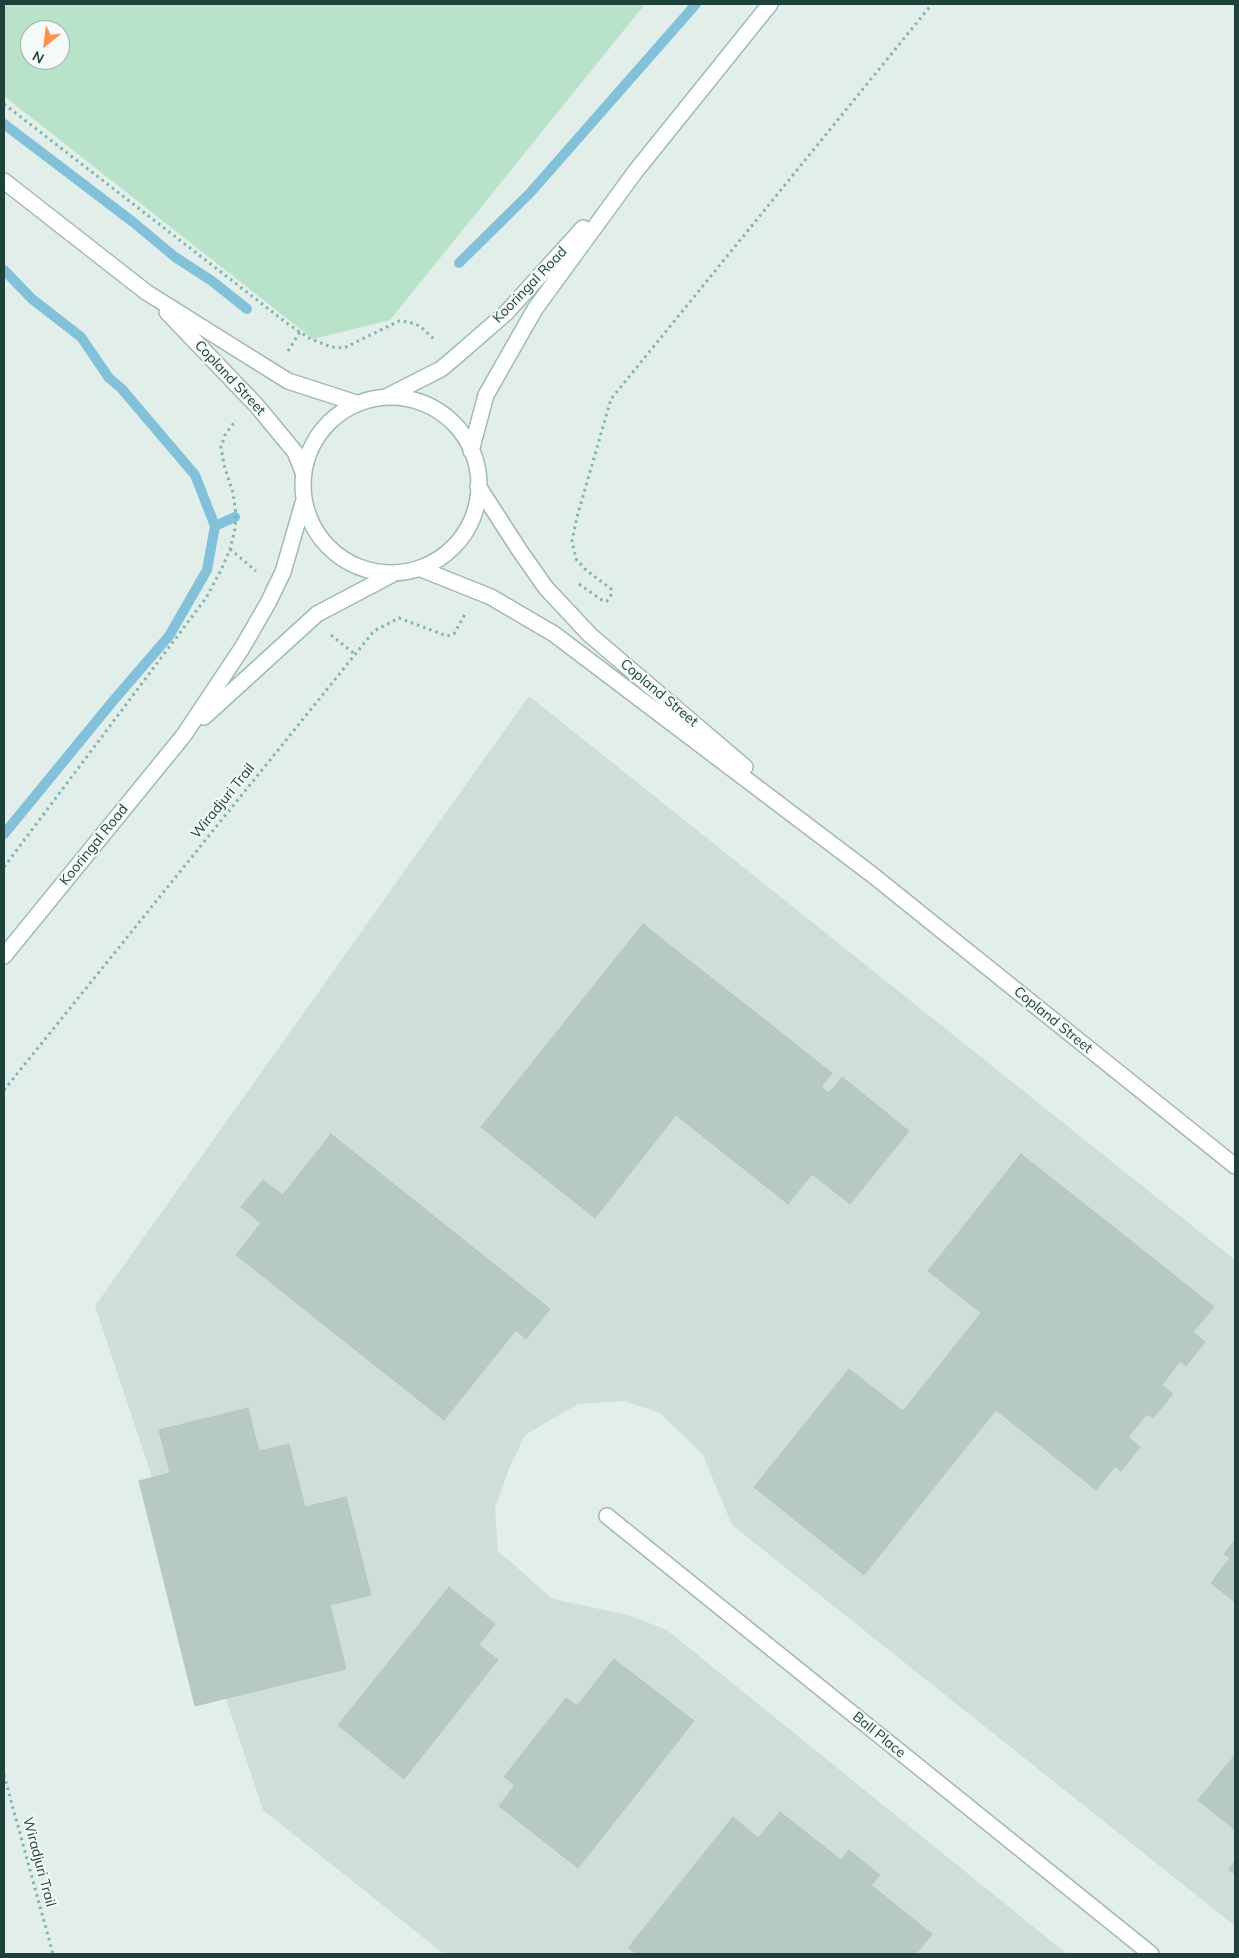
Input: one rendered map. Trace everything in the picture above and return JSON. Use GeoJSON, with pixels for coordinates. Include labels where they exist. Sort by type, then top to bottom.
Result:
{"type":"FeatureCollection","features":[{"type":"Feature","properties":{"kind":"street","name":"Kooringal Road"},"geometry":{"type":"LineString","coordinates":[[471,451],[486,395],[535,309],[635,172],[770,4]]}},
{"type":"Feature","properties":{"kind":"street","name":"Kooringal Road"},"geometry":{"type":"LineString","coordinates":[[386,397],[441,369],[506,313],[635,172]]}},
{"type":"Feature","properties":{"kind":"street","name":"Copland Street"},"geometry":{"type":"LineString","coordinates":[[4,181],[146,292],[288,380],[356,403]]}},
{"type":"Feature","properties":{"kind":"street","name":"Copland Street"},"geometry":{"type":"LineString","coordinates":[[146,292],[252,399],[295,452],[302,472]]}},
{"type":"Feature","properties":{"kind":"street"},"geometry":{"type":"LineString","coordinates":[[386,397],[417,400],[446,416],[467,439],[478,468],[479,498],[469,528],[448,553],[421,569],[391,574],[361,569],[335,554],[314,532],[303,503],[302,472],[312,444],[330,420],[356,403],[386,397]]}},
{"type":"Feature","properties":{"kind":"street","name":"Copland Street"},"geometry":{"type":"LineString","coordinates":[[478,486],[546,588],[590,634],[870,873]]}},
{"type":"Feature","properties":{"kind":"street","name":"Kooringal Road"},"geometry":{"type":"LineString","coordinates":[[4,956],[184,735],[242,648],[268,603],[283,572],[303,503]]}},
{"type":"Feature","properties":{"kind":"street","name":"Copland Street"},"geometry":{"type":"LineString","coordinates":[[421,569],[492,597],[554,634],[870,873],[1235,1166]]}},
{"type":"Feature","properties":{"kind":"street","name":"Kooringal Road"},"geometry":{"type":"LineString","coordinates":[[184,735],[317,614],[391,574]]}},
{"type":"Feature","properties":{"kind":"street","name":"Ball Place"},"geometry":{"type":"LineString","coordinates":[[607,1516],[1151,1954]]}},
{"type":"Feature","properties":{"kind":"path"},"geometry":{"type":"LineString","coordinates":[[610,598],[611,589],[586,570],[576,559],[572,542],[577,516],[611,399],[932,4]]}},
{"type":"Feature","properties":{"kind":"path"},"geometry":{"type":"LineString","coordinates":[[4,104],[300,332],[330,347],[344,348],[358,343],[399,321],[409,322],[420,326],[431,334],[453,359]]}},
{"type":"Feature","properties":{"kind":"path"},"geometry":{"type":"LineString","coordinates":[[275,372],[300,332]]}},
{"type":"Feature","properties":{"kind":"path"},"geometry":{"type":"LineString","coordinates":[[4,868],[206,598],[221,570],[230,549],[236,514],[233,493],[224,465],[221,447],[225,435],[252,399]]}},
{"type":"Feature","properties":{"kind":"path","name":"Wiradjuri Trail"},"geometry":{"type":"LineString","coordinates":[[4,1090],[374,631],[399,618],[447,636],[454,634],[477,592]]}},
{"type":"Feature","properties":{"kind":"path","name":"Wiradjuri Trail"},"geometry":{"type":"LineString","coordinates":[[4,1775],[53,1954]]}},
{"type":"Feature","properties":{"kind":"shaded area"},"geometry":{"type":"Polygon","coordinates":[[[529,696],[1235,1260],[1235,1926],[732,1525],[703,1455],[660,1413],[624,1401],[578,1404],[525,1435],[510,1466],[495,1508],[498,1551],[553,1599],[628,1615],[667,1630],[1067,1954],[444,1954],[263,1810],[95,1306],[529,696]]]}},
{"type":"Feature","properties":{"kind":"green space"},"geometry":{"type":"Polygon","coordinates":[[[4,4],[645,4],[390,320],[313,339],[4,96],[4,4]]]}},
{"type":"Feature","properties":{"kind":"building"},"geometry":{"type":"Polygon","coordinates":[[[643,924],[832,1073],[821,1087],[829,1093],[842,1077],[909,1131],[850,1204],[812,1174],[788,1204],[676,1115],[595,1218],[481,1127],[643,924]]]}},
{"type":"Feature","properties":{"kind":"building"},"geometry":{"type":"Polygon","coordinates":[[[331,1134],[550,1309],[526,1339],[516,1330],[444,1420],[236,1255],[261,1223],[241,1207],[263,1180],[283,1195],[331,1134]]]}},
{"type":"Feature","properties":{"kind":"building"},"geometry":{"type":"Polygon","coordinates":[[[1021,1154],[1131,1241],[864,1575],[754,1487],[849,1369],[903,1411],[981,1313],[928,1271],[1021,1154]]]}},
{"type":"Feature","properties":{"kind":"building"},"geometry":{"type":"Polygon","coordinates":[[[1131,1241],[1214,1307],[1193,1332],[1205,1342],[1186,1366],[1180,1361],[1162,1385],[1173,1394],[1153,1418],[1147,1414],[1128,1437],[1140,1447],[1121,1471],[1115,1466],[1096,1490],[996,1410],[1131,1241]]]}},
{"type":"Feature","properties":{"kind":"building"},"geometry":{"type":"Polygon","coordinates":[[[248,1408],[259,1451],[289,1444],[305,1507],[346,1497],[371,1595],[330,1605],[346,1669],[195,1706],[139,1481],[170,1473],[159,1430],[248,1408]]]}},
{"type":"Feature","properties":{"kind":"building"},"geometry":{"type":"Polygon","coordinates":[[[1235,1540],[1235,1602],[1211,1583],[1230,1558],[1224,1554],[1235,1540]]]}},
{"type":"Feature","properties":{"kind":"building"},"geometry":{"type":"Polygon","coordinates":[[[449,1587],[495,1624],[479,1645],[498,1660],[404,1779],[338,1725],[449,1587]]]}},
{"type":"Feature","properties":{"kind":"building"},"geometry":{"type":"Polygon","coordinates":[[[614,1659],[694,1721],[578,1868],[499,1806],[515,1785],[504,1777],[566,1698],[577,1706],[614,1659]]]}},
{"type":"Feature","properties":{"kind":"building"},"geometry":{"type":"Polygon","coordinates":[[[1235,1755],[1235,1830],[1198,1800],[1235,1755]]]}},
{"type":"Feature","properties":{"kind":"building"},"geometry":{"type":"Polygon","coordinates":[[[780,1812],[841,1860],[849,1850],[880,1875],[871,1885],[932,1934],[916,1954],[637,1954],[628,1948],[733,1817],[758,1838],[780,1812]]]}},
{"type":"Feature","properties":{"kind":"building"},"geometry":{"type":"Polygon","coordinates":[[[1235,1861],[1235,1874],[1229,1869],[1235,1861]]]}},
{"type":"Feature","properties":{"kind":"waterway"},"geometry":{"type":"LineString","coordinates":[[459,263],[530,193],[696,4]]}},
{"type":"Feature","properties":{"kind":"waterway"},"geometry":{"type":"LineString","coordinates":[[4,124],[133,222],[175,257],[212,281],[247,309]]}},
{"type":"Feature","properties":{"kind":"waterway"},"geometry":{"type":"LineString","coordinates":[[4,270],[32,299],[81,337],[109,378],[121,388],[195,475],[215,526],[207,570],[169,636],[4,834]]}},
{"type":"Feature","properties":{"kind":"waterway"},"geometry":{"type":"LineString","coordinates":[[215,526],[235,517]]}}]}
